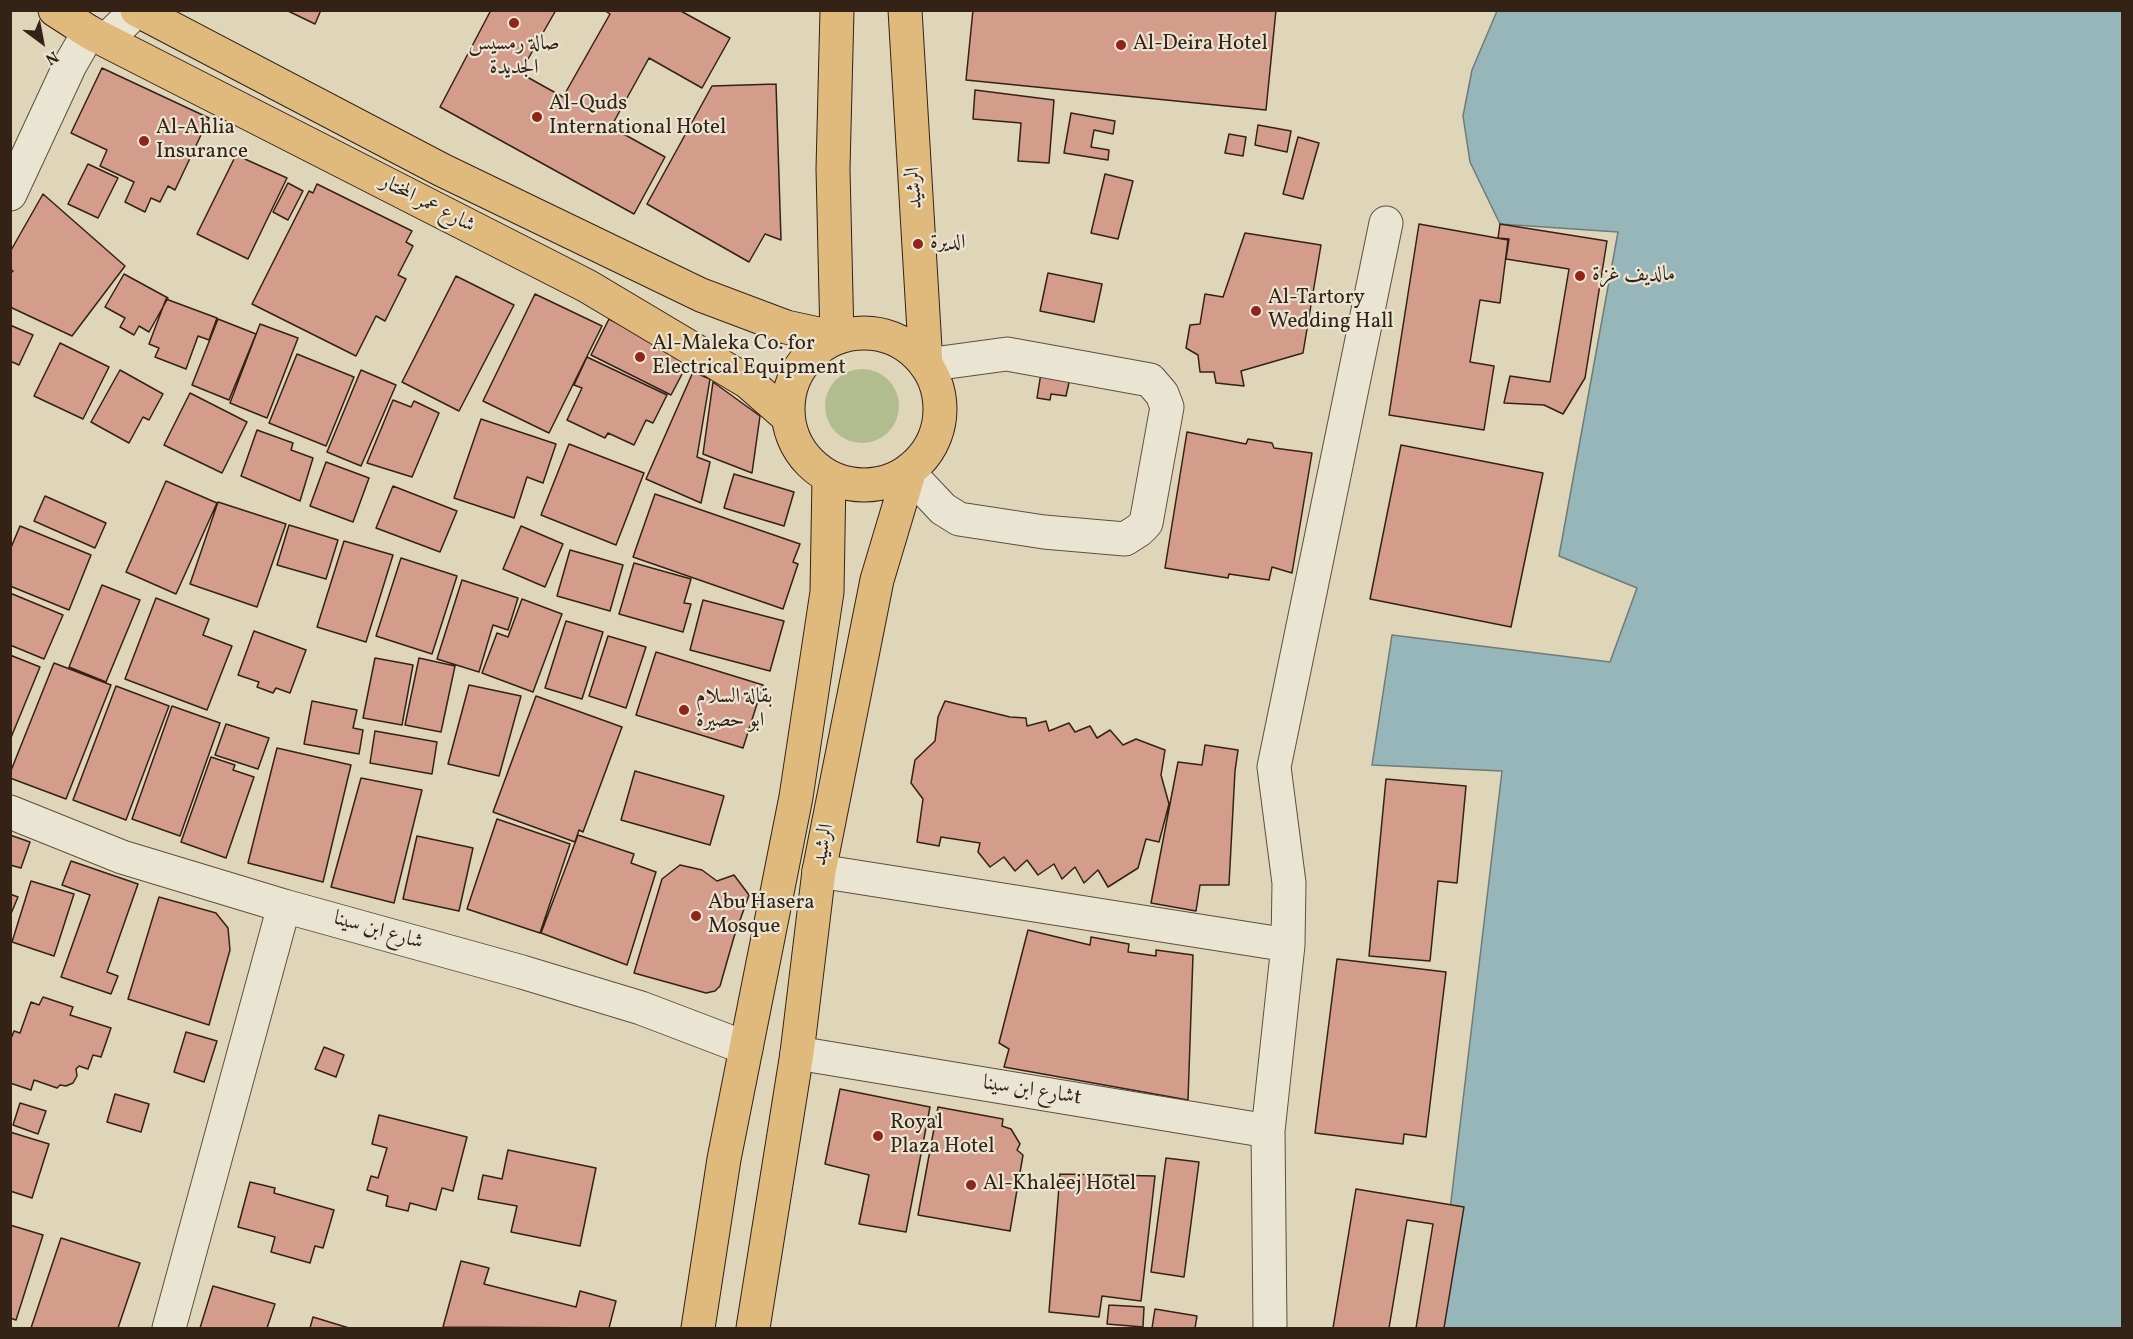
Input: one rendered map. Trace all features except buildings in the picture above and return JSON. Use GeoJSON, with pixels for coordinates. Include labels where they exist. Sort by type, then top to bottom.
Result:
{"type":"FeatureCollection","features":[{"type":"Feature","properties":{"kind":"main road","name":"شارع عمر المختار"},"geometry":{"type":"LineString","coordinates":[[55,10],[98,36],[587,286],[748,382],[788,417]]}},
{"type":"Feature","properties":{"kind":"main road","name":"شارع عمر المختار"},"geometry":{"type":"LineString","coordinates":[[137,10],[442,170],[701,295],[786,327],[837,338]]}},
{"type":"Feature","properties":{"kind":"main road"},"geometry":{"type":"LineString","coordinates":[[837,10],[833,169],[837,338]]}},
{"type":"Feature","properties":{"kind":"main road","name":"الرشيد"},"geometry":{"type":"LineString","coordinates":[[905,10],[926,365]]}},
{"type":"Feature","properties":{"kind":"main road"},"geometry":{"type":"LineString","coordinates":[[861,333],[886,336],[909,347],[926,365],[937,388],[940,413],[934,437],[921,459],[909,473],[878,484],[852,484],[829,477],[808,462],[794,441],[788,417],[789,392],[799,370],[815,350],[837,338],[861,333]]}},
{"type":"Feature","properties":{"kind":"main road","name":"الرشيد"},"geometry":{"type":"LineString","coordinates":[[753,1329],[797,1053],[819,872],[877,580],[909,473]]}},
{"type":"Feature","properties":{"kind":"main road","name":"الرشيد"},"geometry":{"type":"LineString","coordinates":[[698,1329],[724,1159],[796,796],[825,604],[829,477]]}},
{"type":"Feature","properties":{"kind":"street"},"geometry":{"type":"LineString","coordinates":[[10,194],[69,65],[98,36],[137,10]]}},
{"type":"Feature","properties":{"kind":"street"},"geometry":{"type":"LineString","coordinates":[[1270,1329],[1268,1131],[1288,945],[1289,883],[1274,767],[1386,223]]}},
{"type":"Feature","properties":{"kind":"street"},"geometry":{"type":"LineString","coordinates":[[909,473],[943,509],[959,519],[1044,532],[1125,539],[1146,523],[1167,407],[1162,394],[1150,380],[1008,354],[926,365]]}},
{"type":"Feature","properties":{"kind":"street","name":"شارع ابن سينا"},"geometry":{"type":"LineString","coordinates":[[10,812],[122,857],[641,1008],[746,1048]]}},
{"type":"Feature","properties":{"kind":"street"},"geometry":{"type":"LineString","coordinates":[[819,872],[1288,945]]}},
{"type":"Feature","properties":{"kind":"street"},"geometry":{"type":"LineString","coordinates":[[169,1329],[284,906]]}},
{"type":"Feature","properties":{"kind":"street","name":"شارع ابن سيناt"},"geometry":{"type":"LineString","coordinates":[[797,1053],[1268,1131]]}},
{"type":"Feature","properties":{"kind":"green space"},"geometry":{"type":"Polygon","coordinates":[[[862,369],[876,372],[888,380],[896,392],[899,406],[896,420],[888,432],[876,440],[862,443],[848,440],[836,432],[828,420],[825,406],[828,392],[836,380],[848,372],[862,369]]]}},
{"type":"Feature","properties":{"kind":"water"},"geometry":{"type":"Polygon","coordinates":[[[1497,11],[2122,11],[2122,1328],[1436,1328],[1502,771],[1372,765],[1392,635],[1610,662],[1637,588],[1559,556],[1618,232],[1500,224],[1470,162],[1463,116],[1472,70],[1497,11]]]}},
{"type":"Feature","properties":{"kind":"place","name":"صالة رمسيس الجديدة"},"geometry":{"type":"Point","coordinates":[514,23]}},
{"type":"Feature","properties":{"kind":"place","name":"Al-Deira Hotel"},"geometry":{"type":"Point","coordinates":[1121,45]}},
{"type":"Feature","properties":{"kind":"place","name":"Al-Quds International Hotel"},"geometry":{"type":"Point","coordinates":[537,117]}},
{"type":"Feature","properties":{"kind":"place","name":"Al-Ahlia Insurance"},"geometry":{"type":"Point","coordinates":[144,141]}},
{"type":"Feature","properties":{"kind":"place","name":"الديرة"},"geometry":{"type":"Point","coordinates":[918,244]}},
{"type":"Feature","properties":{"kind":"place","name":"مالديف غزة"},"geometry":{"type":"Point","coordinates":[1580,276]}},
{"type":"Feature","properties":{"kind":"place","name":"Al-Tartory Wedding Hall"},"geometry":{"type":"Point","coordinates":[1256,311]}},
{"type":"Feature","properties":{"kind":"place","name":"Al-Maleka Co. for Electrical Equipment"},"geometry":{"type":"Point","coordinates":[640,357]}},
{"type":"Feature","properties":{"kind":"place","name":"بقالة السلام ابو حصيرة"},"geometry":{"type":"Point","coordinates":[684,710]}},
{"type":"Feature","properties":{"kind":"place","name":"Abu Hasera Mosque"},"geometry":{"type":"Point","coordinates":[696,916]}},
{"type":"Feature","properties":{"kind":"place","name":"Royal Plaza Hotel"},"geometry":{"type":"Point","coordinates":[878,1136]}},
{"type":"Feature","properties":{"kind":"place","name":"Al-Khaleej Hotel"},"geometry":{"type":"Point","coordinates":[971,1185]}}]}
